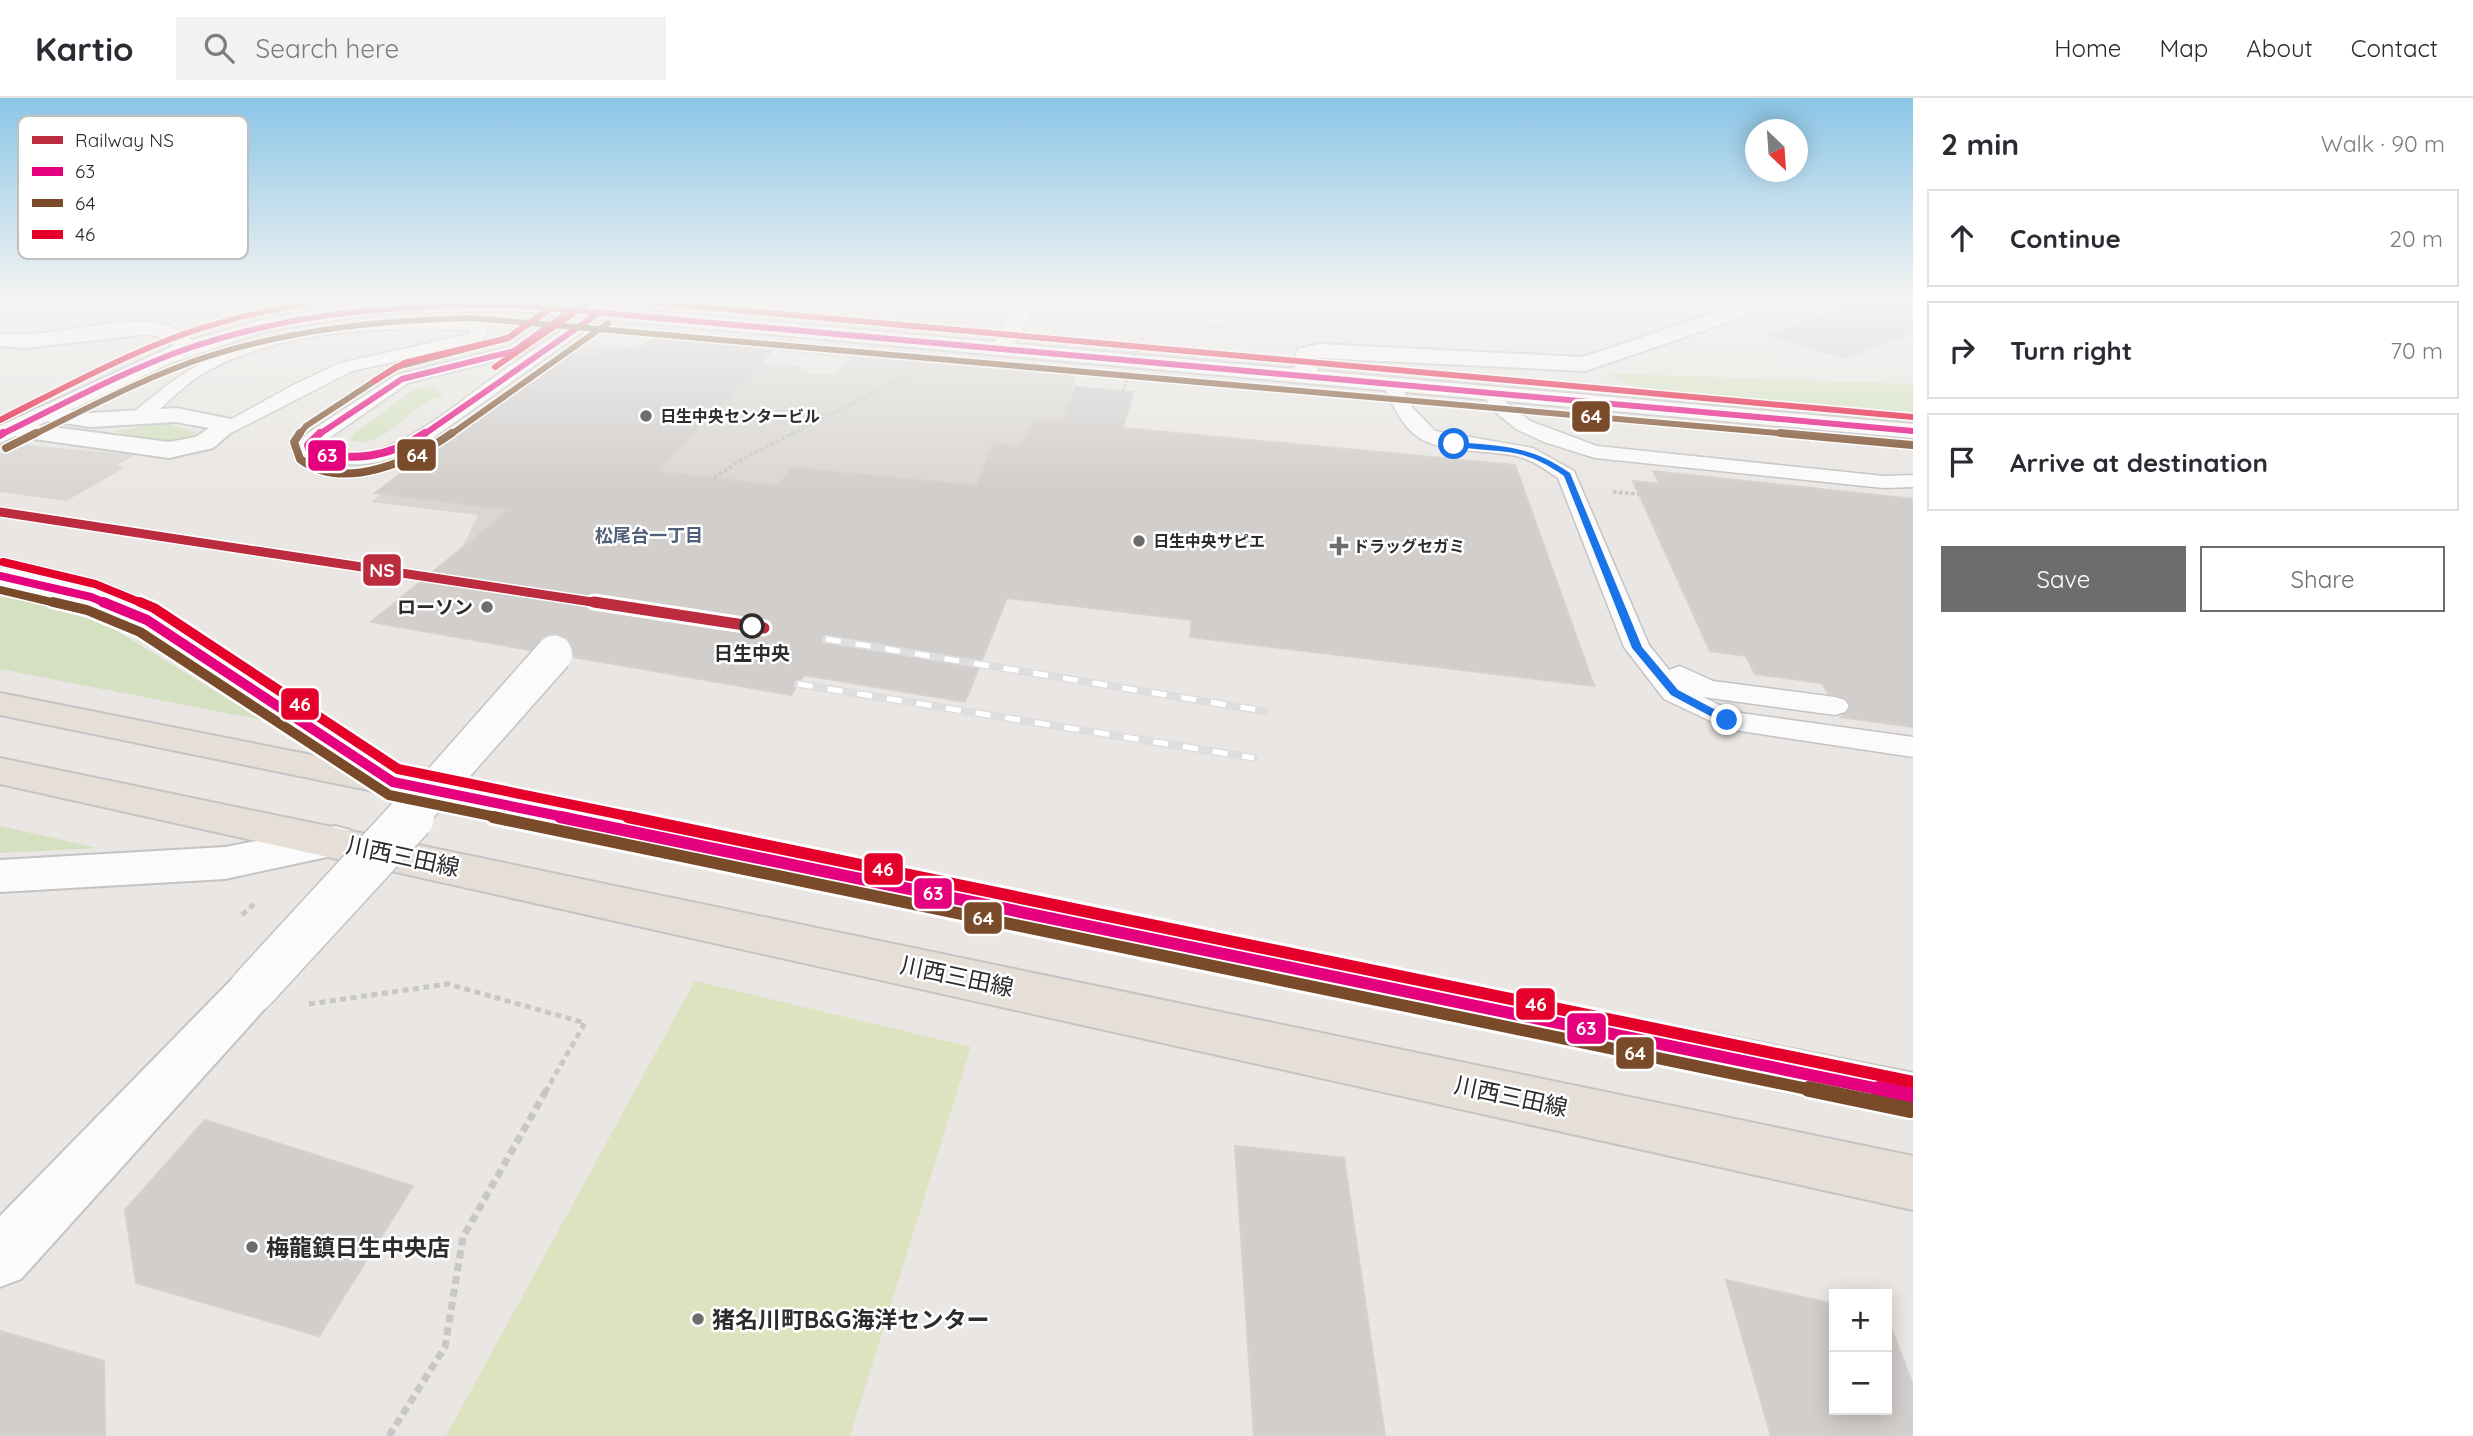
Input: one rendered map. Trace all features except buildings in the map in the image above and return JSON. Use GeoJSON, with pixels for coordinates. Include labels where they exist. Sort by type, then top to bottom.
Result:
{"type":"FeatureCollection","features":[{"type":"Feature","properties":{"kind":"main road"},"geometry":{"type":"LineString","coordinates":[[0,704],[393,782],[1913,1096]]}},
{"type":"Feature","properties":{"kind":"main road","name":"川西三田線"},"geometry":{"type":"LineString","coordinates":[[0,771],[335,841],[1913,1183]]}},
{"type":"Feature","properties":{"kind":"street"},"geometry":{"type":"LineString","coordinates":[[6,432],[154,363]]}},
{"type":"Feature","properties":{"kind":"street"},"geometry":{"type":"LineString","coordinates":[[1165,363],[1913,431]]}},
{"type":"Feature","properties":{"kind":"street"},"geometry":{"type":"LineString","coordinates":[[1306,363],[1307,377]]}},
{"type":"Feature","properties":{"kind":"street"},"geometry":{"type":"LineString","coordinates":[[6,432],[169,450],[191,448],[222,430],[222,424],[215,421],[177,415],[95,420],[44,414]]}},
{"type":"Feature","properties":{"kind":"street"},"geometry":{"type":"LineString","coordinates":[[0,576],[90,597],[147,620],[393,782]]}},
{"type":"Feature","properties":{"kind":"street"},"geometry":{"type":"LineString","coordinates":[[0,1258],[241,1003],[456,767],[554,654]]}},
{"type":"Feature","properties":{"kind":"street"},"geometry":{"type":"LineString","coordinates":[[0,876],[225,863],[335,841]]}},
{"type":"Feature","properties":{"kind":"lane"},"geometry":{"type":"LineString","coordinates":[[140,416],[196,370],[213,363]]}},
{"type":"Feature","properties":{"kind":"lane"},"geometry":{"type":"LineString","coordinates":[[222,430],[276,405],[333,372],[359,363]]}},
{"type":"Feature","properties":{"kind":"lane"},"geometry":{"type":"LineString","coordinates":[[464,363],[402,379],[315,437],[308,445],[310,450],[336,458],[371,457],[414,444],[528,363]]}},
{"type":"Feature","properties":{"kind":"lane"},"geometry":{"type":"LineString","coordinates":[[1392,384],[1406,416],[1431,436],[1454,444],[1517,450],[1544,458],[1567,475],[1637,648],[1674,693],[1727,720],[1913,747]]}},
{"type":"Feature","properties":{"kind":"lane"},"geometry":{"type":"LineString","coordinates":[[1491,393],[1500,409],[1514,421],[1552,438],[1595,452],[1884,482],[1913,489]]}},
{"type":"Feature","properties":{"kind":"lane"},"geometry":{"type":"LineString","coordinates":[[1884,482],[1913,481]]}},
{"type":"Feature","properties":{"kind":"lane"},"geometry":{"type":"LineString","coordinates":[[1632,635],[1672,669],[1706,690],[1835,706]]}},
{"type":"Feature","properties":{"kind":"path"},"geometry":{"type":"LineString","coordinates":[[1123,391],[1132,363]]}},
{"type":"Feature","properties":{"kind":"path"},"geometry":{"type":"LineString","coordinates":[[713,478],[746,457],[918,371]]}},
{"type":"Feature","properties":{"kind":"path"},"geometry":{"type":"LineString","coordinates":[[242,915],[253,904]]}},
{"type":"Feature","properties":{"kind":"path"},"geometry":{"type":"LineString","coordinates":[[241,1003],[448,984],[585,1023],[464,1237],[445,1347],[389,1436]]}},
{"type":"Feature","properties":{"kind":"green space"},"geometry":{"type":"Polygon","coordinates":[[[1606,373],[1913,384],[1913,412],[1641,390],[1606,373]]]}},
{"type":"Feature","properties":{"kind":"green space"},"geometry":{"type":"Polygon","coordinates":[[[433,386],[443,395],[423,404],[389,431],[370,441],[350,440],[354,434],[414,389],[433,386]]]}},
{"type":"Feature","properties":{"kind":"green space"},"geometry":{"type":"Polygon","coordinates":[[[164,423],[197,432],[190,437],[170,440],[144,438],[114,431],[164,423]]]}},
{"type":"Feature","properties":{"kind":"green space"},"geometry":{"type":"Polygon","coordinates":[[[0,596],[58,607],[104,623],[262,720],[0,669],[0,596]]]}},
{"type":"Feature","properties":{"kind":"green space"},"geometry":{"type":"Polygon","coordinates":[[[0,826],[97,848],[0,853],[0,826]]]}},
{"type":"Feature","properties":{"kind":"green space","name":"猪名川町B&G海洋センター"},"geometry":{"type":"Polygon","coordinates":[[[695,981],[971,1047],[850,1436],[446,1436],[695,981]]]}},
{"type":"Feature","properties":{"kind":"shaded area"},"geometry":{"type":"Polygon","coordinates":[[[557,363],[590,363],[555,392],[635,495],[754,363],[804,366],[799,372],[834,375],[844,363],[1004,363],[1078,369],[1062,422],[1033,419],[1004,489],[769,499],[610,572],[462,548],[478,515],[371,502],[557,363]]]}},
{"type":"Feature","properties":{"kind":"shaded area"},"geometry":{"type":"Polygon","coordinates":[[[27,445],[135,455],[117,465],[124,467],[119,471],[66,501],[0,492],[0,453],[27,445]]]}},
{"type":"Feature","properties":{"kind":"railway"},"geometry":{"type":"LineString","coordinates":[[826,639],[1264,711]]}},
{"type":"Feature","properties":{"kind":"railway"},"geometry":{"type":"LineString","coordinates":[[798,684],[1254,758]]}},
{"type":"Feature","properties":{"kind":"rail line","name":"NS"},"geometry":{"type":"LineString","coordinates":[[0,512],[764,628]]}},
{"type":"Feature","properties":{"kind":"transit line","name":"46"},"geometry":{"type":"LineString","coordinates":[[0,420],[114,363]]}},
{"type":"Feature","properties":{"kind":"transit line","name":"63"},"geometry":{"type":"LineString","coordinates":[[0,435],[149,363]]}},
{"type":"Feature","properties":{"kind":"transit line","name":"64"},"geometry":{"type":"LineString","coordinates":[[6,448],[149,379],[189,363]]}},
{"type":"Feature","properties":{"kind":"transit line","name":"46"},"geometry":{"type":"LineString","coordinates":[[374,381],[403,363]]}},
{"type":"Feature","properties":{"kind":"transit line","name":"64"},"geometry":{"type":"LineString","coordinates":[[410,363],[396,367],[306,426],[294,442],[297,455],[315,467],[343,473],[396,465],[444,439],[549,363]]}},
{"type":"Feature","properties":{"kind":"transit line","name":"63"},"geometry":{"type":"LineString","coordinates":[[464,363],[402,379],[315,437],[308,445],[310,451],[351,459],[386,453],[413,442],[526,363]]}},
{"type":"Feature","properties":{"kind":"transit line","name":"46"},"geometry":{"type":"LineString","coordinates":[[495,367],[500,363]]}},
{"type":"Feature","properties":{"kind":"transit line","name":"64"},"geometry":{"type":"LineString","coordinates":[[988,363],[1912,445]]}},
{"type":"Feature","properties":{"kind":"transit line","name":"63"},"geometry":{"type":"LineString","coordinates":[[1163,363],[1913,431]]}},
{"type":"Feature","properties":{"kind":"transit line","name":"46"},"geometry":{"type":"LineString","coordinates":[[1324,363],[1913,417]]}},
{"type":"Feature","properties":{"kind":"transit line","name":"46"},"geometry":{"type":"LineString","coordinates":[[3,562],[95,584],[154,608],[398,769],[1913,1082]]}},
{"type":"Feature","properties":{"kind":"transit line","name":"63"},"geometry":{"type":"LineString","coordinates":[[0,576],[91,597],[147,620],[393,782],[1913,1096]]}},
{"type":"Feature","properties":{"kind":"transit line","name":"64"},"geometry":{"type":"LineString","coordinates":[[0,590],[87,610],[140,632],[389,795],[1910,1110]]}},
{"type":"Feature","properties":{"kind":"place","name":"日生中央センタービル"},"geometry":{"type":"Point","coordinates":[646,416]}},
{"type":"Feature","properties":{"kind":"place","name":"日生中央サピエ"},"geometry":{"type":"Point","coordinates":[1139,541]}},
{"type":"Feature","properties":{"kind":"place","name":"ドラッグセガミ"},"geometry":{"type":"Point","coordinates":[1339,546]}},
{"type":"Feature","properties":{"kind":"place","name":"ローソン"},"geometry":{"type":"Point","coordinates":[487,607]}},
{"type":"Feature","properties":{"kind":"place","name":"日生中央"},"geometry":{"type":"Point","coordinates":[752,626]}},
{"type":"Feature","properties":{"kind":"place","name":"梅龍鎮日生中央店"},"geometry":{"type":"Point","coordinates":[252,1247]}},
{"type":"Feature","properties":{"kind":"place","name":"猪名川町B&G海洋センター"},"geometry":{"type":"Point","coordinates":[698,1319]}},
{"type":"Feature","properties":{"kind":"district","name":"松尾台一丁目"},"geometry":{"type":"Point","coordinates":[649,535]}},
{"type":"Feature","properties":{"kind":"route"},"geometry":{"type":"LineString","coordinates":[[1454,444],[1517,450],[1544,458],[1567,475],[1637,648],[1674,693],[1727,720]]}}]}
